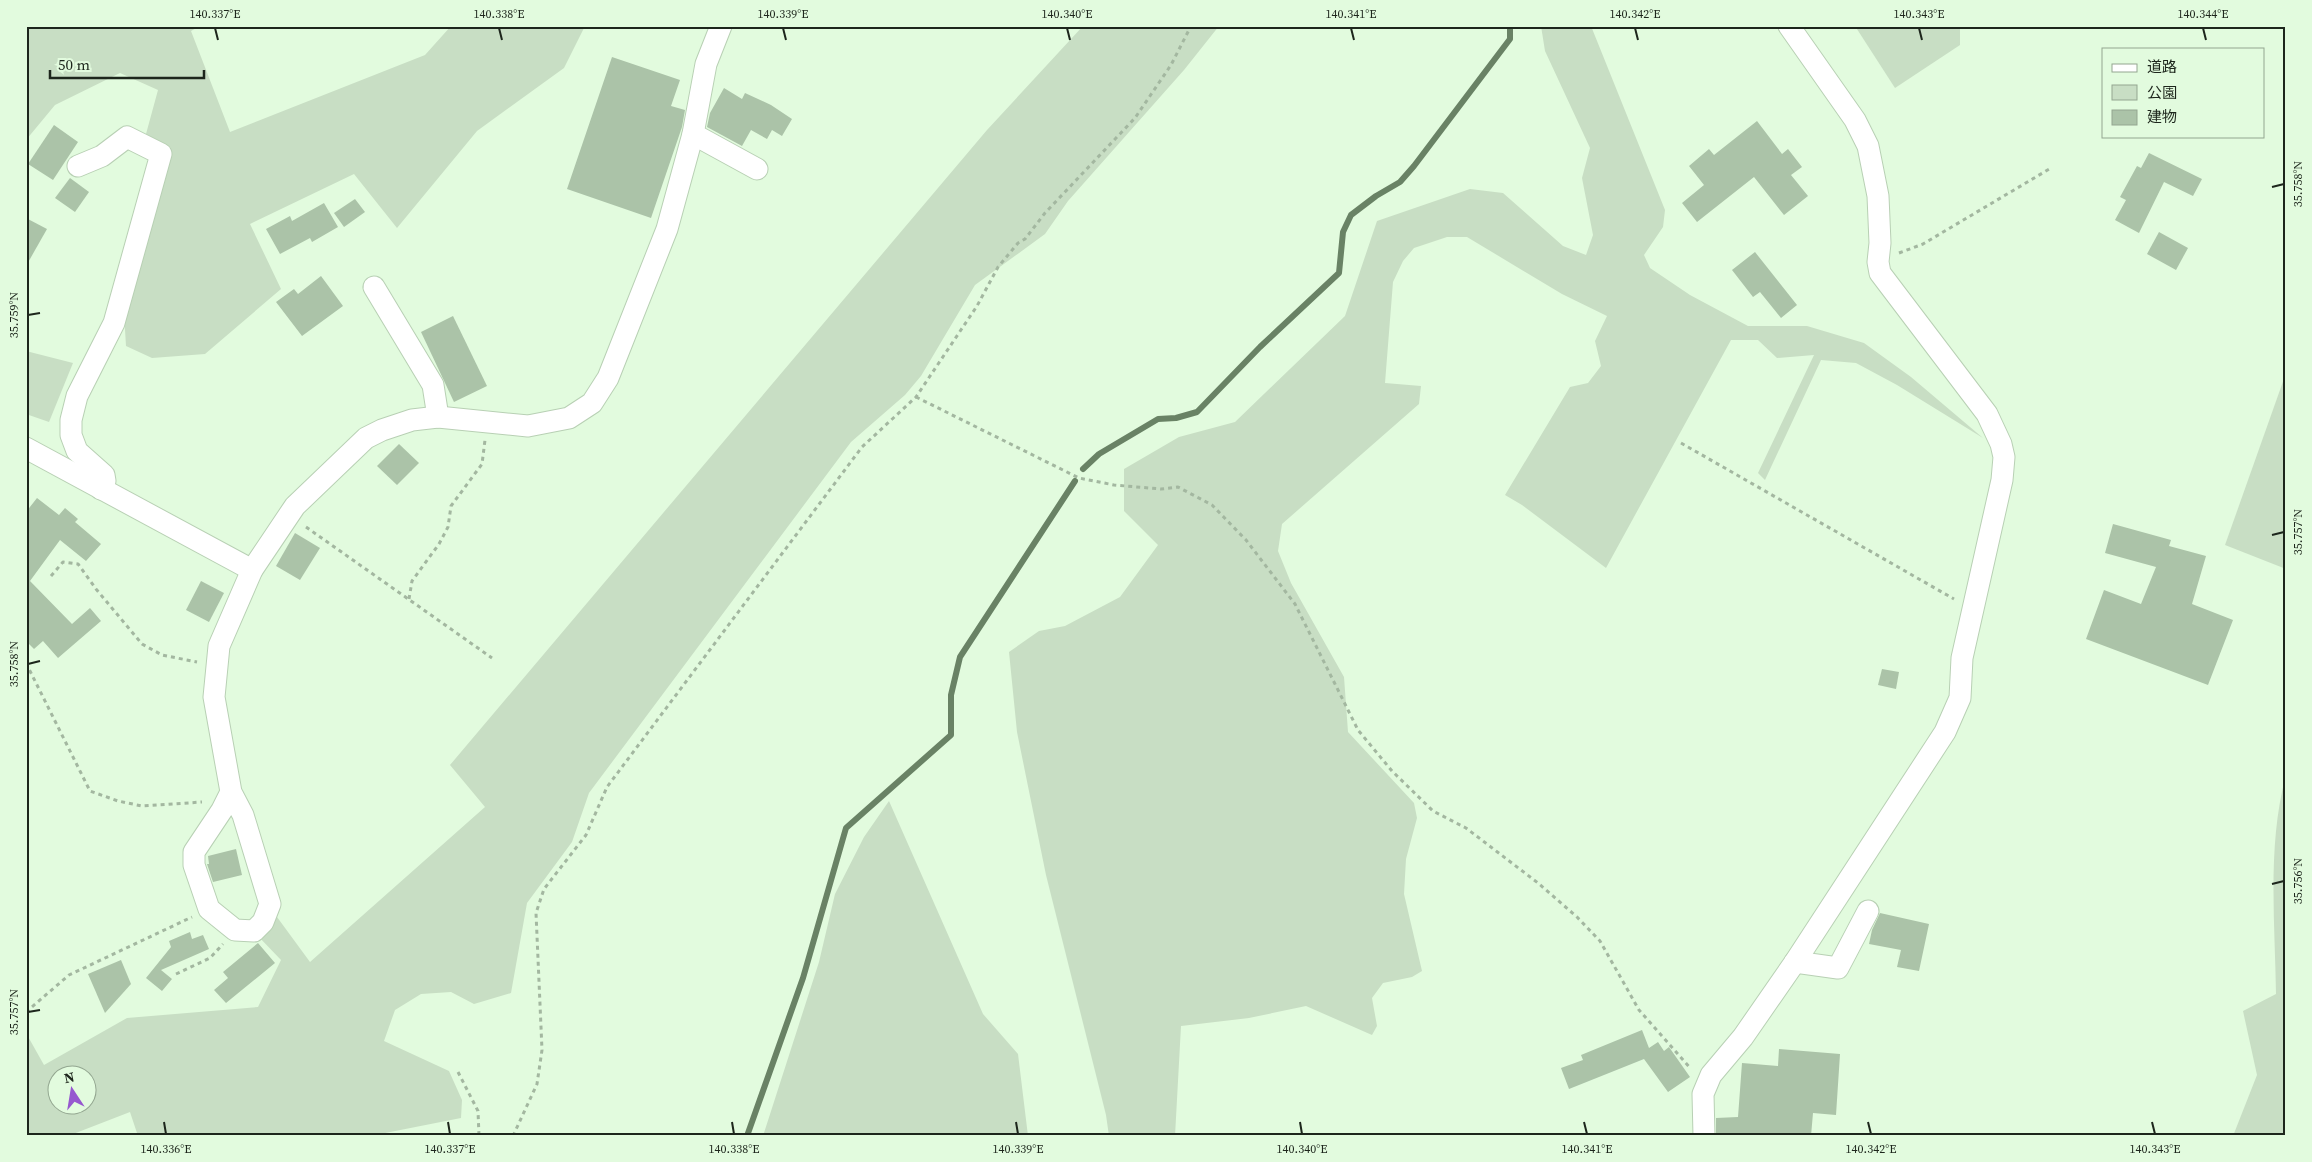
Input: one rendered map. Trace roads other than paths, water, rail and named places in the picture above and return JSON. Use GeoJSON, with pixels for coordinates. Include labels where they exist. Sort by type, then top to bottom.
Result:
{"type":"FeatureCollection","features":[{"type":"Feature","properties":{"kind":"street"},"geometry":{"type":"LineString","coordinates":[[230,792],[222,810],[194,852],[194,865],[209,909],[235,930],[254,931],[263,922],[270,904],[244,815],[230,792],[214,697],[219,646],[252,570],[295,506],[366,438],[412,420],[438,417],[528,426],[569,418],[592,403],[608,378],[667,229],[693,134],[706,64],[721,26]]}},
{"type":"Feature","properties":{"kind":"street"},"geometry":{"type":"LineString","coordinates":[[1704,1136],[1703,1094],[1705,1086],[1743,1037],[1795,962],[1952,718],[1960,698],[1962,658],[2002,480],[2004,457],[2001,444],[1987,414],[1880,273],[1878,262],[1880,243],[1878,196],[1868,146],[1856,120],[1789,26]]}},
{"type":"Feature","properties":{"kind":"street"},"geometry":{"type":"LineString","coordinates":[[693,134],[758,169]]}},
{"type":"Feature","properties":{"kind":"street"},"geometry":{"type":"LineString","coordinates":[[78,166],[102,156],[127,137],[161,154],[114,323],[77,396],[71,420],[71,435],[77,451],[104,474],[101,489]]}},
{"type":"Feature","properties":{"kind":"street"},"geometry":{"type":"LineString","coordinates":[[374,287],[433,385],[438,417]]}},
{"type":"Feature","properties":{"kind":"street"},"geometry":{"type":"LineString","coordinates":[[26,448],[252,570]]}},
{"type":"Feature","properties":{"kind":"street"},"geometry":{"type":"LineString","coordinates":[[1795,962],[1838,968],[1868,911]]}},
{"type":"Feature","properties":{"kind":"waterway"},"geometry":{"type":"LineString","coordinates":[[1083,469],[1099,454],[1158,419],[1176,418],[1197,412],[1260,347],[1339,273],[1343,232],[1351,215],[1376,196],[1400,182],[1414,166],[1510,39],[1510,26]]}},
{"type":"Feature","properties":{"kind":"waterway"},"geometry":{"type":"LineString","coordinates":[[747,1136],[803,978],[846,828],[951,735],[951,695],[960,657],[1075,481]]}}]}
